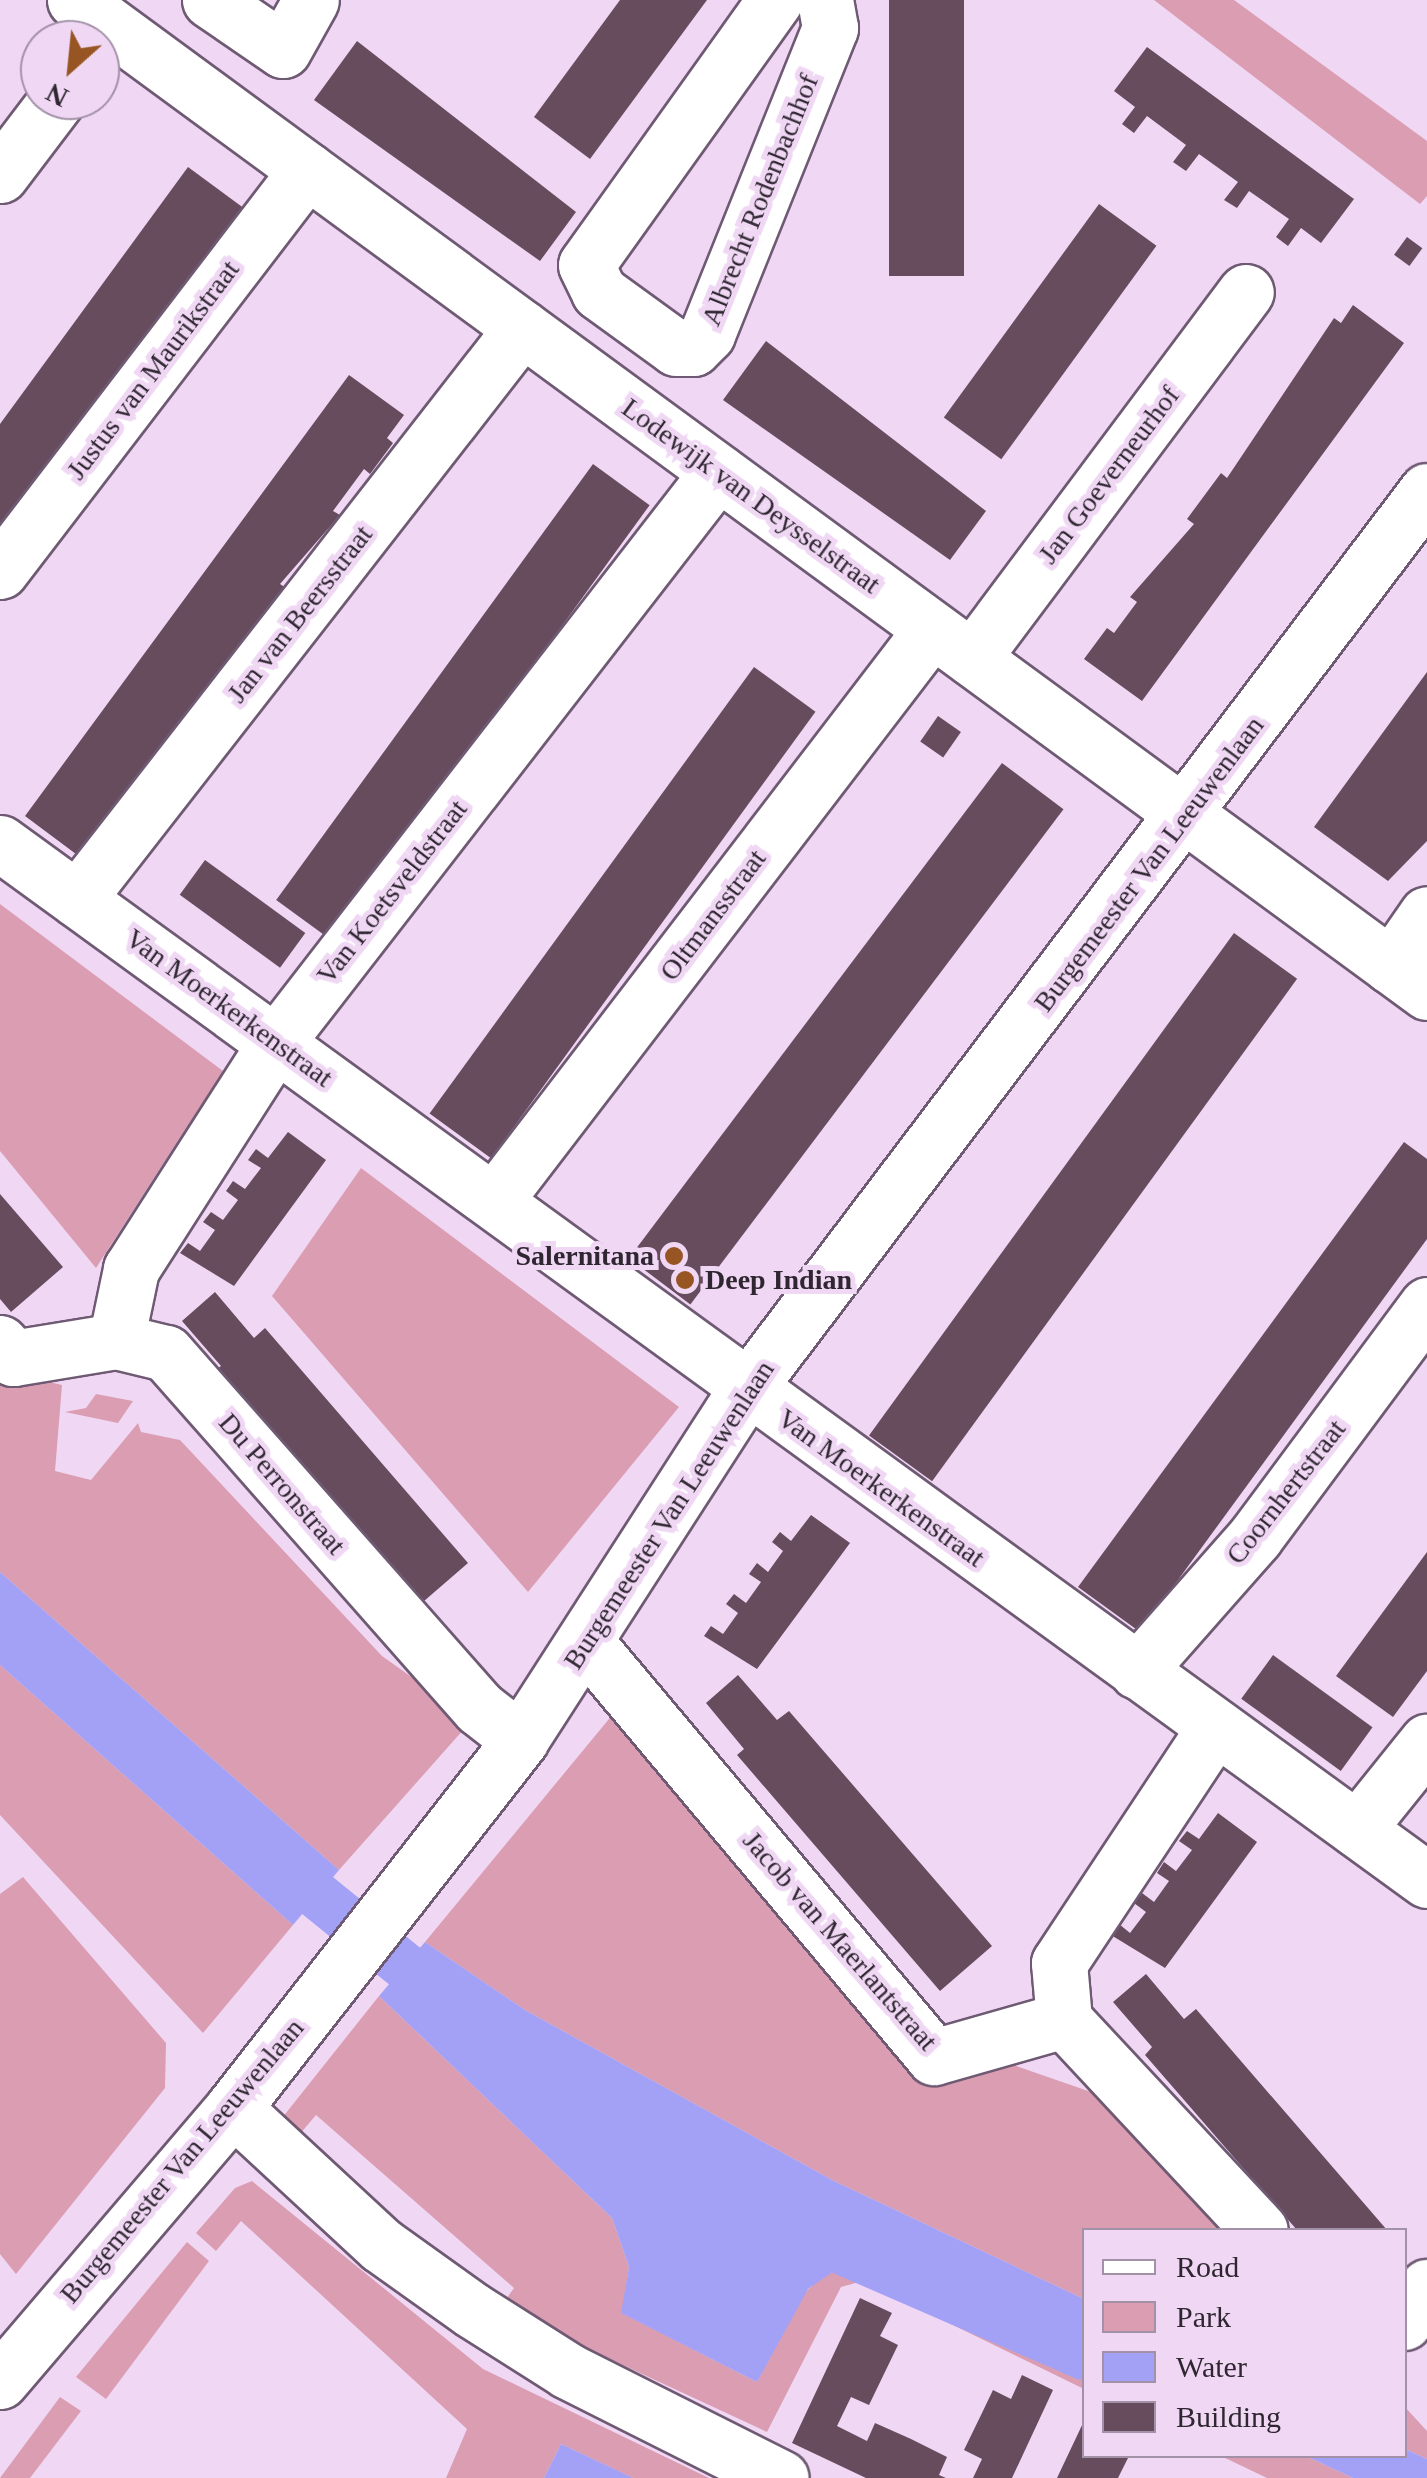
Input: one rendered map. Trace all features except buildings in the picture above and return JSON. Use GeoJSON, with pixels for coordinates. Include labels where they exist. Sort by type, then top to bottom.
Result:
{"type":"FeatureCollection","features":[{"type":"Feature","properties":{"kind":"street"},"geometry":{"type":"LineString","coordinates":[[189,84],[222,9],[283,50],[311,0]]}},
{"type":"Feature","properties":{"kind":"street","name":"Albrecht Rodenbachhof"},"geometry":{"type":"LineString","coordinates":[[775,0],[586,265],[599,292],[646,328],[684,350],[707,334],[830,28],[824,0]]}},
{"type":"Feature","properties":{"kind":"street","name":"Lodewijk van Deysselstraat"},"geometry":{"type":"LineString","coordinates":[[120,39],[307,170],[1409,979]]}},
{"type":"Feature","properties":{"kind":"street"},"geometry":{"type":"LineString","coordinates":[[0,175],[42,120]]}},
{"type":"Feature","properties":{"kind":"street","name":"Justus van Maurikstraat"},"geometry":{"type":"LineString","coordinates":[[0,571],[307,170]]}},
{"type":"Feature","properties":{"kind":"street","name":"Jan Goeverneurhof"},"geometry":{"type":"LineString","coordinates":[[952,644],[1246,292]]}},
{"type":"Feature","properties":{"kind":"street","name":"Jan van Beersstraat"},"geometry":{"type":"LineString","coordinates":[[78,899],[522,328]]}},
{"type":"Feature","properties":{"kind":"street"},"geometry":{"type":"LineString","coordinates":[[604,388],[646,328]]}},
{"type":"Feature","properties":{"kind":"street","name":"Van Koetsveldstraat"},"geometry":{"type":"LineString","coordinates":[[116,1341],[131,1268],[277,1041],[718,472]]}},
{"type":"Feature","properties":{"kind":"street","name":"Burgemeester Van Leeuwenlaan"},"geometry":{"type":"LineString","coordinates":[[0,2381],[233,2108],[520,1740],[588,1645],[744,1391],[1186,816],[1427,491]]}},
{"type":"Feature","properties":{"kind":"street","name":"Oltmansstraat"},"geometry":{"type":"LineString","coordinates":[[494,1201],[952,644]]}},
{"type":"Feature","properties":{"kind":"street","name":"Van Moerkerkenstraat"},"geometry":{"type":"LineString","coordinates":[[0,842],[494,1201],[744,1391],[1427,1880]]}},
{"type":"Feature","properties":{"kind":"street"},"geometry":{"type":"LineString","coordinates":[[1409,979],[1427,914]]}},
{"type":"Feature","properties":{"kind":"street","name":"Coornhertstraat"},"geometry":{"type":"LineString","coordinates":[[1137,1671],[1255,1537],[1427,1305]]}},
{"type":"Feature","properties":{"kind":"street","name":"Du Perronstraat"},"geometry":{"type":"LineString","coordinates":[[0,1343],[13,1358],[116,1341],[166,1353],[479,1708],[520,1740]]}},
{"type":"Feature","properties":{"kind":"street","name":"Jacob van Maerlantstraat"},"geometry":{"type":"LineString","coordinates":[[588,1645],[934,2058],[1064,2020]]}},
{"type":"Feature","properties":{"kind":"street"},"geometry":{"type":"LineString","coordinates":[[1215,1728],[1058,1962],[1064,2020],[1258,2228]]}},
{"type":"Feature","properties":{"kind":"street"},"geometry":{"type":"LineString","coordinates":[[1356,1830],[1427,1742]]}},
{"type":"Feature","properties":{"kind":"street"},"geometry":{"type":"LineString","coordinates":[[233,2108],[381,2245],[472,2310],[568,2371],[781,2478]]}},
{"type":"Feature","properties":{"kind":"street"},"geometry":{"type":"LineString","coordinates":[[1407,2317],[1427,2287]]}},
{"type":"Feature","properties":{"kind":"green space"},"geometry":{"type":"Polygon","coordinates":[[[1154,0],[1234,0],[1427,141],[1427,196],[1420,204],[1154,0]]]}},
{"type":"Feature","properties":{"kind":"green space"},"geometry":{"type":"Polygon","coordinates":[[[0,904],[223,1071],[96,1268],[0,1151],[0,904]]]}},
{"type":"Feature","properties":{"kind":"green space"},"geometry":{"type":"Polygon","coordinates":[[[361,1168],[679,1407],[528,1592],[272,1296],[361,1168]]]}},
{"type":"Feature","properties":{"kind":"green space"},"geometry":{"type":"Polygon","coordinates":[[[0,1370],[62,1385],[55,1471],[91,1480],[138,1423],[141,1432],[180,1440],[382,1656],[472,1720],[339,1870],[0,1572],[0,1370]]]}},
{"type":"Feature","properties":{"kind":"green space"},"geometry":{"type":"Polygon","coordinates":[[[96,1394],[133,1401],[118,1423],[65,1412],[86,1408],[96,1394]]]}},
{"type":"Feature","properties":{"kind":"green space"},"geometry":{"type":"Polygon","coordinates":[[[0,1665],[293,1925],[203,2033],[0,1815],[0,1665]]]}},
{"type":"Feature","properties":{"kind":"green space"},"geometry":{"type":"Polygon","coordinates":[[[637,1685],[953,2044],[1117,2101],[1237,2228],[1082,2228],[1082,2298],[834,2181],[525,2010],[425,1942],[637,1685]]]}},
{"type":"Feature","properties":{"kind":"green space"},"geometry":{"type":"Polygon","coordinates":[[[23,1877],[166,2043],[165,2088],[16,2274],[0,2254],[0,1894],[23,1877]]]}},
{"type":"Feature","properties":{"kind":"green space"},"geometry":{"type":"Polygon","coordinates":[[[379,1996],[612,2218],[629,2267],[622,2313],[757,2382],[801,2296],[823,2276],[859,2262],[897,2263],[1082,2350],[1082,2388],[863,2281],[841,2287],[767,2432],[500,2308],[514,2288],[316,2115],[294,2141],[282,2118],[379,1996]]]}},
{"type":"Feature","properties":{"kind":"green space"},"geometry":{"type":"Polygon","coordinates":[[[252,2181],[483,2369],[709,2478],[633,2478],[561,2444],[544,2478],[446,2478],[467,2429],[241,2221],[216,2251],[196,2233],[235,2188],[252,2181]]]}},
{"type":"Feature","properties":{"kind":"green space"},"geometry":{"type":"Polygon","coordinates":[[[187,2242],[209,2261],[106,2399],[76,2377],[187,2242]]]}},
{"type":"Feature","properties":{"kind":"green space"},"geometry":{"type":"Polygon","coordinates":[[[60,2397],[81,2411],[30,2478],[0,2478],[60,2397]]]}},
{"type":"Feature","properties":{"kind":"green space"},"geometry":{"type":"Polygon","coordinates":[[[1407,2409],[1427,2431],[1427,2459],[1407,2450],[1407,2409]]]}},
{"type":"Feature","properties":{"kind":"green space"},"geometry":{"type":"Polygon","coordinates":[[[1225,2458],[1310,2458],[1353,2478],[1267,2478],[1225,2458]]]}},
{"type":"Feature","properties":{"kind":"water"},"geometry":{"type":"Polygon","coordinates":[[[0,1572],[339,1870],[293,1925],[0,1665],[0,1572]]]}},
{"type":"Feature","properties":{"kind":"water"},"geometry":{"type":"Polygon","coordinates":[[[425,1942],[525,2010],[834,2181],[1082,2298],[1082,2349],[878,2261],[840,2267],[808,2289],[757,2382],[621,2313],[629,2267],[612,2218],[379,1996],[425,1942]]]}},
{"type":"Feature","properties":{"kind":"water"},"geometry":{"type":"Polygon","coordinates":[[[561,2444],[627,2475],[633,2478],[544,2478],[561,2444]]]}},
{"type":"Feature","properties":{"kind":"water"},"geometry":{"type":"Polygon","coordinates":[[[1407,2450],[1427,2459],[1427,2478],[1353,2478],[1310,2458],[1407,2458],[1407,2450]]]}},
{"type":"Feature","properties":{"kind":"waterway"},"geometry":{"type":"LineString","coordinates":[[270,1857],[455,2007]]}},
{"type":"Feature","properties":{"kind":"waterway"},"geometry":{"type":"LineString","coordinates":[[808,2236],[1082,2355]]}},
{"type":"Feature","properties":{"kind":"place","name":"Salernitana"},"geometry":{"type":"Point","coordinates":[674,1256]}},
{"type":"Feature","properties":{"kind":"place","name":"Deep Indian"},"geometry":{"type":"Point","coordinates":[685,1280]}}]}
